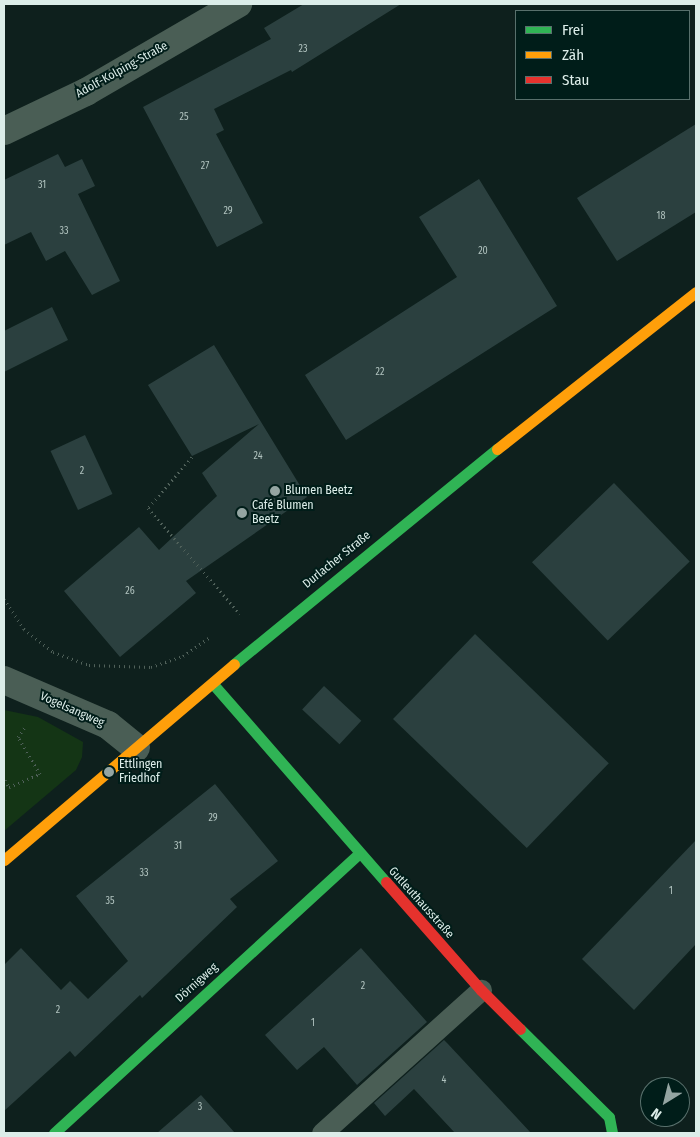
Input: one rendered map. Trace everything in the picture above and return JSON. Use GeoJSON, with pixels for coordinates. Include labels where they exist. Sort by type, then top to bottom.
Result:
{"type":"FeatureCollection","features":[{"type":"Feature","properties":{"kind":"street","name":"Adolf-Kolping-Straße"},"geometry":{"type":"LineString","coordinates":[[4,131],[86,92],[238,4]]}},
{"type":"Feature","properties":{"kind":"street","name":"Durlacher Straße"},"geometry":{"type":"LineString","coordinates":[[4,860],[213,684],[298,609],[632,340],[696,292]]}},
{"type":"Feature","properties":{"kind":"street","name":"Vogelsangweg"},"geometry":{"type":"LineString","coordinates":[[4,680],[108,725],[136,748]]}},
{"type":"Feature","properties":{"kind":"street","name":"Gutleuthausstraße"},"geometry":{"type":"LineString","coordinates":[[213,684],[358,854],[480,990],[609,1117],[612,1133]]}},
{"type":"Feature","properties":{"kind":"street","name":"Dörnigweg"},"geometry":{"type":"LineString","coordinates":[[54,1133],[358,854]]}},
{"type":"Feature","properties":{"kind":"lane"},"geometry":{"type":"LineString","coordinates":[[322,1133],[480,990]]}},
{"type":"Feature","properties":{"kind":"path"},"geometry":{"type":"LineString","coordinates":[[192,457],[148,508],[242,616]]}},
{"type":"Feature","properties":{"kind":"path"},"geometry":{"type":"LineString","coordinates":[[4,599],[24,629],[52,652],[89,665],[151,667],[183,656],[213,636]]}},
{"type":"Feature","properties":{"kind":"path"},"geometry":{"type":"LineString","coordinates":[[235,621],[249,610]]}},
{"type":"Feature","properties":{"kind":"path"},"geometry":{"type":"LineString","coordinates":[[42,697],[18,737],[44,778]]}},
{"type":"Feature","properties":{"kind":"path"},"geometry":{"type":"LineString","coordinates":[[5,780],[9,788],[40,774]]}},
{"type":"Feature","properties":{"kind":"green space"},"geometry":{"type":"Polygon","coordinates":[[[4,710],[38,717],[83,742],[82,757],[76,770],[4,831],[4,710]]]}},
{"type":"Feature","properties":{"kind":"building"},"geometry":{"type":"Polygon","coordinates":[[[304,4],[401,4],[292,72],[291,70],[214,109],[224,130],[216,134],[263,223],[217,247],[143,107],[271,39],[264,28],[304,4]]]}},
{"type":"Feature","properties":{"kind":"building"},"geometry":{"type":"Polygon","coordinates":[[[696,124],[696,212],[617,261],[577,198],[696,124]]]}},
{"type":"Feature","properties":{"kind":"building"},"geometry":{"type":"Polygon","coordinates":[[[58,154],[65,167],[82,159],[95,186],[78,194],[120,281],[92,295],[65,251],[46,261],[31,232],[4,245],[4,180],[58,154]]]}},
{"type":"Feature","properties":{"kind":"building"},"geometry":{"type":"Polygon","coordinates":[[[479,179],[557,306],[346,440],[305,375],[457,277],[419,217],[479,179]]]}},
{"type":"Feature","properties":{"kind":"building"},"geometry":{"type":"Polygon","coordinates":[[[52,307],[68,340],[4,372],[4,331],[52,307]]]}},
{"type":"Feature","properties":{"kind":"building"},"geometry":{"type":"Polygon","coordinates":[[[214,345],[307,497],[186,581],[196,593],[120,657],[64,591],[139,527],[159,550],[217,496],[202,473],[259,424],[192,456],[148,385],[214,345]]]}},
{"type":"Feature","properties":{"kind":"building"},"geometry":{"type":"Polygon","coordinates":[[[85,435],[112,494],[78,510],[51,451],[85,435]]]}},
{"type":"Feature","properties":{"kind":"building"},"geometry":{"type":"Polygon","coordinates":[[[614,483],[690,561],[608,641],[532,562],[614,483]]]}},
{"type":"Feature","properties":{"kind":"building"},"geometry":{"type":"Polygon","coordinates":[[[475,634],[609,763],[527,848],[393,719],[475,634]]]}},
{"type":"Feature","properties":{"kind":"building"},"geometry":{"type":"Polygon","coordinates":[[[324,686],[361,721],[339,744],[302,709],[324,686]]]}},
{"type":"Feature","properties":{"kind":"building"},"geometry":{"type":"Polygon","coordinates":[[[215,784],[278,861],[230,899],[237,907],[142,998],[140,995],[75,1057],[70,1051],[4,1111],[4,965],[21,948],[61,990],[70,981],[88,999],[128,961],[76,896],[215,784]]]}},
{"type":"Feature","properties":{"kind":"building"},"geometry":{"type":"Polygon","coordinates":[[[696,840],[696,944],[634,1010],[582,959],[696,840]]]}},
{"type":"Feature","properties":{"kind":"building"},"geometry":{"type":"Polygon","coordinates":[[[361,948],[427,1022],[357,1085],[324,1047],[297,1070],[265,1035],[361,948]]]}},
{"type":"Feature","properties":{"kind":"building"},"geometry":{"type":"Polygon","coordinates":[[[444,1040],[531,1133],[455,1133],[414,1089],[385,1116],[374,1103],[444,1040]]]}},
{"type":"Feature","properties":{"kind":"building"},"geometry":{"type":"Polygon","coordinates":[[[201,1095],[235,1133],[157,1133],[201,1095]]]}},
{"type":"Feature","properties":{"kind":"traffic: fast"},"geometry":{"type":"LineString","coordinates":[[234,664],[497,449]]}},
{"type":"Feature","properties":{"kind":"traffic: fast"},"geometry":{"type":"LineString","coordinates":[[213,684],[386,882]]}},
{"type":"Feature","properties":{"kind":"traffic: fast"},"geometry":{"type":"LineString","coordinates":[[54,1133],[359,854]]}},
{"type":"Feature","properties":{"kind":"traffic: fast"},"geometry":{"type":"LineString","coordinates":[[520,1029],[609,1117],[612,1133]]}},
{"type":"Feature","properties":{"kind":"traffic: slow"},"geometry":{"type":"LineString","coordinates":[[497,449],[696,292]]}},
{"type":"Feature","properties":{"kind":"traffic: slow"},"geometry":{"type":"LineString","coordinates":[[4,860],[234,664]]}},
{"type":"Feature","properties":{"kind":"traffic: jam"},"geometry":{"type":"LineString","coordinates":[[386,882],[481,990],[520,1029]]}},
{"type":"Feature","properties":{"kind":"place","name":"Blumen Beetz"},"geometry":{"type":"Point","coordinates":[275,491]}},
{"type":"Feature","properties":{"kind":"place","name":"Café Blumen Beetz"},"geometry":{"type":"Point","coordinates":[242,513]}},
{"type":"Feature","properties":{"kind":"place","name":"Ettlingen Friedhof"},"geometry":{"type":"Point","coordinates":[109,772]}}]}
